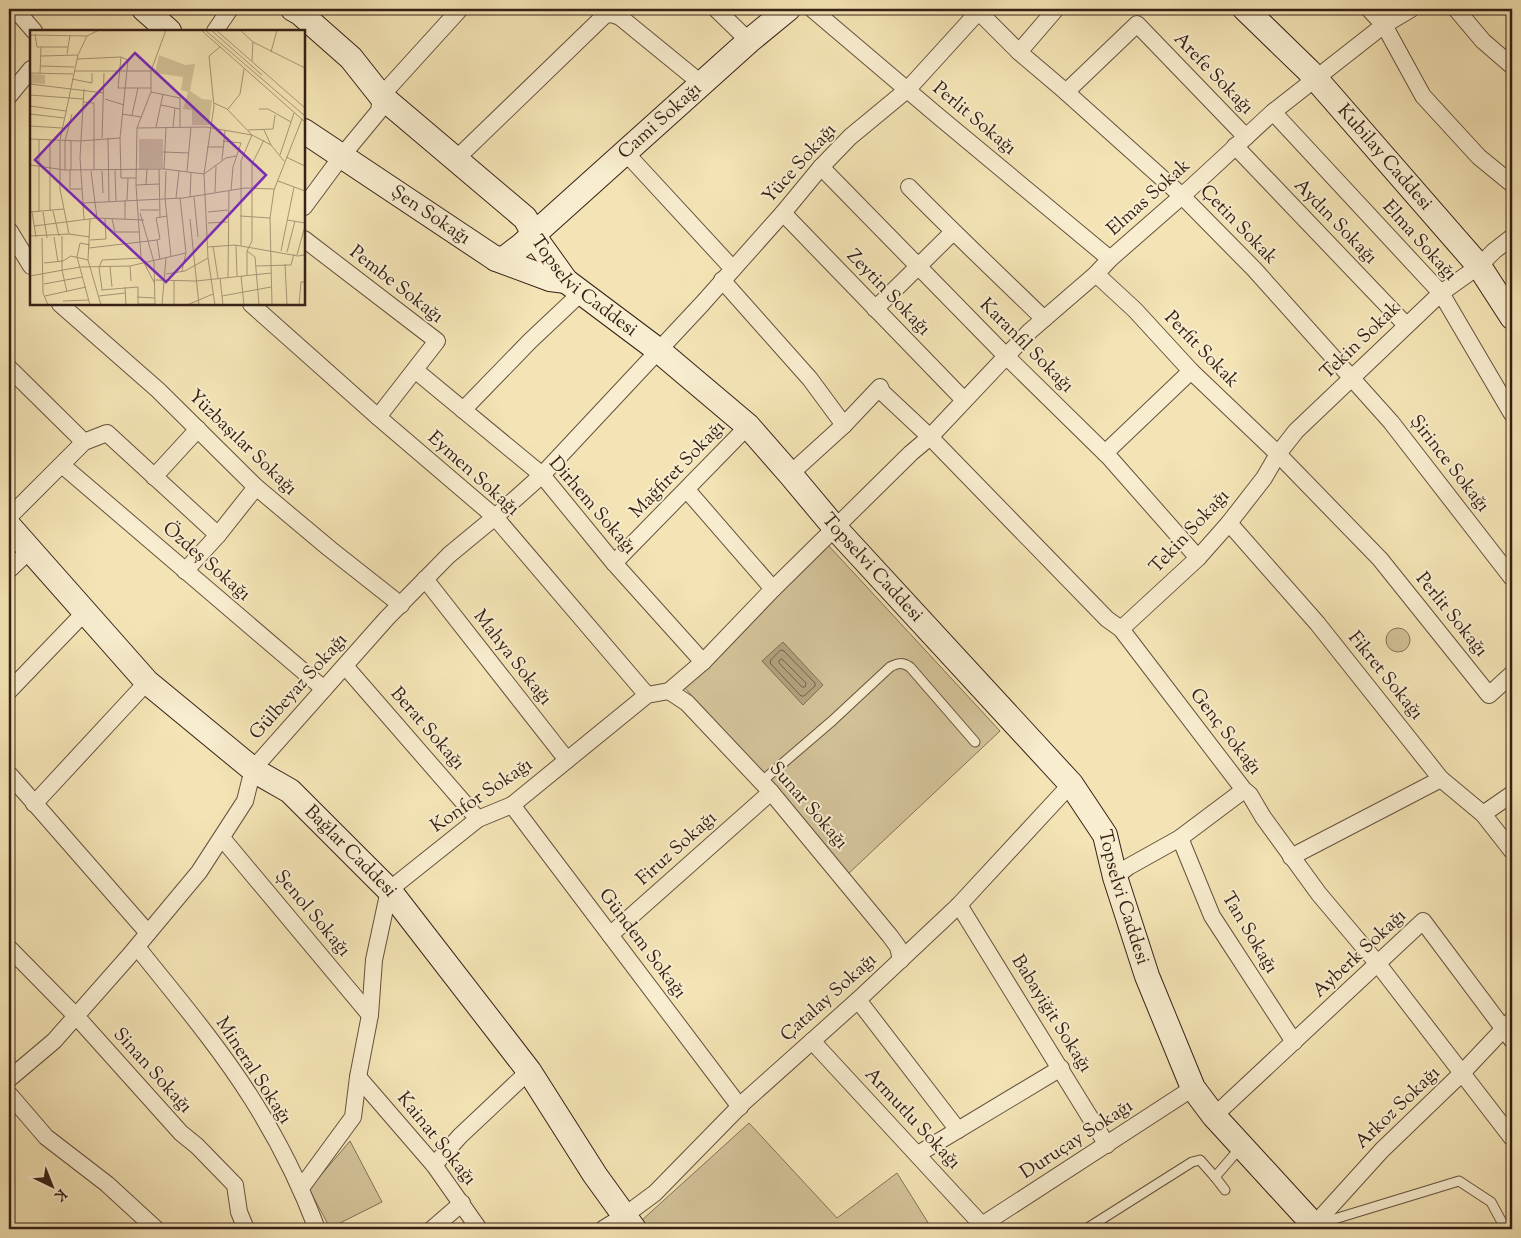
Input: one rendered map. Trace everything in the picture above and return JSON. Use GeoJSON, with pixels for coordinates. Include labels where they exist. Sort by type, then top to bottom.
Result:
{"type":"FeatureCollection","features":[{"type":"Feature","properties":{"kind":"street"},"geometry":{"type":"LineString","coordinates":[[12,9],[33,30]]}},
{"type":"Feature","properties":{"kind":"street"},"geometry":{"type":"LineString","coordinates":[[144,9],[167,30]]}},
{"type":"Feature","properties":{"kind":"street"},"geometry":{"type":"LineString","coordinates":[[216,30],[230,9]]}},
{"type":"Feature","properties":{"kind":"street","name":"Topselvi Caddesi"},"geometry":{"type":"LineString","coordinates":[[293,9],[351,58],[381,96],[525,218],[532,235],[574,287],[658,350],[748,426],[836,529],[1072,784],[1105,835],[1115,877],[1147,976],[1193,1088],[1214,1116],[1315,1227]]}},
{"type":"Feature","properties":{"kind":"street"},"geometry":{"type":"LineString","coordinates":[[305,206],[341,157],[379,111],[381,96],[460,9]]}},
{"type":"Feature","properties":{"kind":"street"},"geometry":{"type":"LineString","coordinates":[[716,9],[749,41]]}},
{"type":"Feature","properties":{"kind":"street","name":"Cami Sokağı"},"geometry":{"type":"LineString","coordinates":[[496,259],[505,258],[512,253],[749,41],[788,9]]}},
{"type":"Feature","properties":{"kind":"street","name":"Perlit Sokağı"},"geometry":{"type":"LineString","coordinates":[[812,9],[1110,259]]}},
{"type":"Feature","properties":{"kind":"street"},"geometry":{"type":"LineString","coordinates":[[1019,52],[1056,9]]}},
{"type":"Feature","properties":{"kind":"street","name":"Kubilay Caddesi"},"geometry":{"type":"LineString","coordinates":[[1245,9],[1316,79],[1480,266],[1512,317]]}},
{"type":"Feature","properties":{"kind":"street"},"geometry":{"type":"LineString","coordinates":[[1369,9],[1384,25],[1423,96],[1479,157],[1512,184]]}},
{"type":"Feature","properties":{"kind":"street","name":"Elmas Sokak"},"geometry":{"type":"LineString","coordinates":[[836,529],[911,453],[930,437],[1006,356],[1110,259],[1273,112],[1384,25],[1411,9]]}},
{"type":"Feature","properties":{"kind":"street"},"geometry":{"type":"LineString","coordinates":[[1456,9],[1483,41],[1512,66]]}},
{"type":"Feature","properties":{"kind":"street","name":"Yüce Sokağı"},"geometry":{"type":"LineString","coordinates":[[658,350],[728,275],[821,167],[850,137],[908,89],[977,10]]}},
{"type":"Feature","properties":{"kind":"street","name":"Çetin Sokak"},"geometry":{"type":"LineString","coordinates":[[977,10],[1019,52],[1182,196],[1254,269],[1351,377]]}},
{"type":"Feature","properties":{"kind":"street"},"geometry":{"type":"LineString","coordinates":[[455,160],[605,15],[611,14],[620,17],[702,84]]}},
{"type":"Feature","properties":{"kind":"street","name":"Arefe Sokağı"},"geometry":{"type":"LineString","coordinates":[[1066,92],[1137,24],[1240,142]]}},
{"type":"Feature","properties":{"kind":"street"},"geometry":{"type":"LineString","coordinates":[[9,96],[30,70]]}},
{"type":"Feature","properties":{"kind":"street","name":"Elma Sokağı"},"geometry":{"type":"LineString","coordinates":[[1273,112],[1441,292],[1512,414]]}},
{"type":"Feature","properties":{"kind":"street","name":"Şen Sokağı"},"geometry":{"type":"LineString","coordinates":[[305,132],[496,259],[574,287]]}},
{"type":"Feature","properties":{"kind":"street","name":"Aydın Sokağı"},"geometry":{"type":"LineString","coordinates":[[1240,142],[1406,325]]}},
{"type":"Feature","properties":{"kind":"street"},"geometry":{"type":"LineString","coordinates":[[625,152],[728,275],[844,425],[790,474]]}},
{"type":"Feature","properties":{"kind":"street","name":"Karanfil Sokağı"},"geometry":{"type":"LineString","coordinates":[[821,167],[1006,356],[1105,453],[1198,558]]}},
{"type":"Feature","properties":{"kind":"street"},"geometry":{"type":"LineString","coordinates":[[909,187],[1044,319]]}},
{"type":"Feature","properties":{"kind":"street","name":"Zeytin Sokağı"},"geometry":{"type":"LineString","coordinates":[[783,213],[964,400]]}},
{"type":"Feature","properties":{"kind":"street"},"geometry":{"type":"LineString","coordinates":[[9,230],[30,264]]}},
{"type":"Feature","properties":{"kind":"street"},"geometry":{"type":"LineString","coordinates":[[875,309],[953,232]]}},
{"type":"Feature","properties":{"kind":"street","name":"Tekin Sokak"},"geometry":{"type":"LineString","coordinates":[[1278,454],[1296,431],[1441,292],[1480,266],[1494,251],[1512,237]]}},
{"type":"Feature","properties":{"kind":"street","name":"Pembe Sokağı"},"geometry":{"type":"LineString","coordinates":[[305,240],[436,341],[378,417]]}},
{"type":"Feature","properties":{"kind":"street","name":"Perfit Sokak"},"geometry":{"type":"LineString","coordinates":[[1096,274],[1135,310],[1191,371],[1278,454],[1380,559]]}},
{"type":"Feature","properties":{"kind":"street"},"geometry":{"type":"LineString","coordinates":[[463,410],[530,342],[574,287]]}},
{"type":"Feature","properties":{"kind":"street","name":"Yüzbaşılar Sokağı"},"geometry":{"type":"LineString","coordinates":[[61,305],[158,390],[256,487],[401,605]]}},
{"type":"Feature","properties":{"kind":"street","name":"Eymen Sokağı"},"geometry":{"type":"LineString","coordinates":[[252,305],[378,417],[496,517],[647,695]]}},
{"type":"Feature","properties":{"kind":"street","name":"Gülbeyaz Sokağı"},"geometry":{"type":"LineString","coordinates":[[9,1079],[54,1040],[199,872],[245,801],[253,769],[387,618],[448,555],[496,517],[542,475],[658,350]]}},
{"type":"Feature","properties":{"kind":"street"},"geometry":{"type":"LineString","coordinates":[[9,368],[84,442]]}},
{"type":"Feature","properties":{"kind":"street","name":"Dirhem Sokağı"},"geometry":{"type":"LineString","coordinates":[[415,370],[542,475],[614,563],[703,662]]}},
{"type":"Feature","properties":{"kind":"street"},"geometry":{"type":"LineString","coordinates":[[1105,453],[1191,371]]}},
{"type":"Feature","properties":{"kind":"street","name":"Şirince Sokağı"},"geometry":{"type":"LineString","coordinates":[[1351,377],[1391,422],[1512,578]]}},
{"type":"Feature","properties":{"kind":"street","name":"Genç Sokağı"},"geometry":{"type":"LineString","coordinates":[[844,425],[880,387],[882,392],[930,437],[1107,619],[1121,629],[1244,790],[1250,795],[1291,857],[1319,894],[1378,964],[1512,1138]]}},
{"type":"Feature","properties":{"kind":"street","name":"Mağfiret Sokağı"},"geometry":{"type":"LineString","coordinates":[[614,563],[748,426]]}},
{"type":"Feature","properties":{"kind":"street"},"geometry":{"type":"LineString","coordinates":[[154,477],[198,430]]}},
{"type":"Feature","properties":{"kind":"street"},"geometry":{"type":"LineString","coordinates":[[9,517],[84,442],[107,433],[218,535]]}},
{"type":"Feature","properties":{"kind":"street","name":"Tekin Sokağı"},"geometry":{"type":"LineString","coordinates":[[1121,629],[1198,558],[1229,523],[1264,478],[1278,454]]}},
{"type":"Feature","properties":{"kind":"street","name":"Özdeş Sokağı"},"geometry":{"type":"LineString","coordinates":[[62,465],[324,689]]}},
{"type":"Feature","properties":{"kind":"street"},"geometry":{"type":"LineString","coordinates":[[185,571],[218,535],[256,487]]}},
{"type":"Feature","properties":{"kind":"street"},"geometry":{"type":"LineString","coordinates":[[687,490],[773,589]]}},
{"type":"Feature","properties":{"kind":"street","name":"Fikret Sokağı"},"geometry":{"type":"LineString","coordinates":[[1229,523],[1317,623],[1441,779],[1483,814],[1512,850]]}},
{"type":"Feature","properties":{"kind":"street","name":"Bağlar Caddesi"},"geometry":{"type":"LineString","coordinates":[[9,526],[147,682],[253,769],[290,791],[389,890],[529,1071],[595,1175],[629,1222]]}},
{"type":"Feature","properties":{"kind":"street"},"geometry":{"type":"LineString","coordinates":[[670,691],[703,662],[773,589],[836,529]]}},
{"type":"Feature","properties":{"kind":"street"},"geometry":{"type":"LineString","coordinates":[[9,570],[30,550]]}},
{"type":"Feature","properties":{"kind":"street","name":"Perlit Sokağı"},"geometry":{"type":"LineString","coordinates":[[1380,559],[1489,695],[1512,674]]}},
{"type":"Feature","properties":{"kind":"street","name":"Mahya Sokağı"},"geometry":{"type":"LineString","coordinates":[[425,579],[567,760]]}},
{"type":"Feature","properties":{"kind":"street"},"geometry":{"type":"LineString","coordinates":[[9,691],[84,612]]}},
{"type":"Feature","properties":{"kind":"street","name":"Berat Sokağı"},"geometry":{"type":"LineString","coordinates":[[345,666],[478,819]]}},
{"type":"Feature","properties":{"kind":"street"},"geometry":{"type":"LineString","coordinates":[[34,804],[147,682]]}},
{"type":"Feature","properties":{"kind":"street","name":"Konfor Sokağı"},"geometry":{"type":"LineString","coordinates":[[389,890],[478,819],[512,805],[647,695],[670,691]]}},
{"type":"Feature","properties":{"kind":"street","name":"Sunar Sokağı"},"geometry":{"type":"LineString","coordinates":[[670,691],[687,703],[766,787],[890,936],[898,947],[901,960]]}},
{"type":"Feature","properties":{"kind":"street"},"geometry":{"type":"LineString","coordinates":[[9,774],[148,933]]}},
{"type":"Feature","properties":{"kind":"street"},"geometry":{"type":"LineString","coordinates":[[1291,857],[1441,779]]}},
{"type":"Feature","properties":{"kind":"street","name":"Çatalay Sokağı"},"geometry":{"type":"LineString","coordinates":[[603,1229],[629,1222],[740,1107],[959,905],[1072,784]]}},
{"type":"Feature","properties":{"kind":"street","name":"Firuz Sokağı"},"geometry":{"type":"LineString","coordinates":[[610,935],[766,787]]}},
{"type":"Feature","properties":{"kind":"street"},"geometry":{"type":"LineString","coordinates":[[1115,877],[1180,838],[1244,790]]}},
{"type":"Feature","properties":{"kind":"street"},"geometry":{"type":"LineString","coordinates":[[1483,814],[1512,794]]}},
{"type":"Feature","properties":{"kind":"street","name":"Gündem Sokağı"},"geometry":{"type":"LineString","coordinates":[[512,805],[740,1107]]}},
{"type":"Feature","properties":{"kind":"street","name":"Şenol Sokağı"},"geometry":{"type":"LineString","coordinates":[[222,838],[370,1015]]}},
{"type":"Feature","properties":{"kind":"street","name":"Tan Sokağı"},"geometry":{"type":"LineString","coordinates":[[1180,838],[1212,916],[1294,1042]]}},
{"type":"Feature","properties":{"kind":"street"},"geometry":{"type":"LineString","coordinates":[[301,1188],[353,1117],[358,1077],[370,1015],[374,960],[389,890]]}},
{"type":"Feature","properties":{"kind":"street","name":"Babayiğit Sokağı"},"geometry":{"type":"LineString","coordinates":[[959,905],[1107,1145]]}},
{"type":"Feature","properties":{"kind":"street","name":"Ayberk Sokağı"},"geometry":{"type":"LineString","coordinates":[[1214,1116],[1423,921],[1509,1030]]}},
{"type":"Feature","properties":{"kind":"street","name":"Mineral Sokağı"},"geometry":{"type":"LineString","coordinates":[[136,947],[203,1030],[252,1099],[301,1188],[317,1229]]}},
{"type":"Feature","properties":{"kind":"street","name":"Sinan Sokağı"},"geometry":{"type":"LineString","coordinates":[[9,948],[76,1016],[181,1134],[197,1146],[235,1185],[239,1212],[246,1229]]}},
{"type":"Feature","properties":{"kind":"street"},"geometry":{"type":"LineString","coordinates":[[858,1000],[958,1130]]}},
{"type":"Feature","properties":{"kind":"street","name":"Arkoz Sokağı"},"geometry":{"type":"LineString","coordinates":[[1315,1227],[1382,1150],[1509,1030]]}},
{"type":"Feature","properties":{"kind":"street","name":"Armutlu Sokağı"},"geometry":{"type":"LineString","coordinates":[[812,1041],[982,1225]]}},
{"type":"Feature","properties":{"kind":"street"},"geometry":{"type":"LineString","coordinates":[[918,1154],[1061,1068]]}},
{"type":"Feature","properties":{"kind":"street"},"geometry":{"type":"LineString","coordinates":[[434,1165],[460,1136],[529,1071]]}},
{"type":"Feature","properties":{"kind":"street","name":"Kainat Sokağı"},"geometry":{"type":"LineString","coordinates":[[358,1077],[434,1165],[479,1229]]}},
{"type":"Feature","properties":{"kind":"street","name":"Duruçay Sokağı"},"geometry":{"type":"LineString","coordinates":[[982,1225],[1193,1088]]}},
{"type":"Feature","properties":{"kind":"street"},"geometry":{"type":"LineString","coordinates":[[9,1094],[46,1137],[108,1184],[156,1229]]}},
{"type":"Feature","properties":{"kind":"street"},"geometry":{"type":"LineString","coordinates":[[432,1229],[462,1203]]}},
{"type":"Feature","properties":{"kind":"lane"},"geometry":{"type":"LineString","coordinates":[[766,787],[832,721],[890,667],[897,663],[910,667],[975,742]]}},
{"type":"Feature","properties":{"kind":"lane"},"geometry":{"type":"LineString","coordinates":[[1215,1177],[1242,1147]]}},
{"type":"Feature","properties":{"kind":"lane"},"geometry":{"type":"LineString","coordinates":[[1086,1229],[1192,1162],[1200,1160],[1225,1190]]}},
{"type":"Feature","properties":{"kind":"lane"},"geometry":{"type":"LineString","coordinates":[[1315,1227],[1459,1181],[1490,1202],[1504,1226]]}},
{"type":"Feature","properties":{"kind":"shaded area"},"geometry":{"type":"Polygon","coordinates":[[[828,545],[1000,731],[848,874],[685,688],[828,545]]]}},
{"type":"Feature","properties":{"kind":"shaded area"},"geometry":{"type":"Polygon","coordinates":[[[1398,628],[1407,631],[1410,640],[1407,649],[1398,652],[1389,649],[1386,640],[1389,631],[1398,628]]]}},
{"type":"Feature","properties":{"kind":"shaded area"},"geometry":{"type":"Polygon","coordinates":[[[749,1123],[837,1218],[897,1173],[932,1229],[647,1229],[641,1221],[749,1123]]]}},
{"type":"Feature","properties":{"kind":"shaded area"},"geometry":{"type":"Polygon","coordinates":[[[350,1141],[382,1202],[330,1228],[309,1189],[350,1141]]]}},
{"type":"Feature","properties":{"kind":"water"},"geometry":{"type":"Polygon","coordinates":[[[783,642],[823,685],[803,705],[762,661],[783,642]]]}}]}
